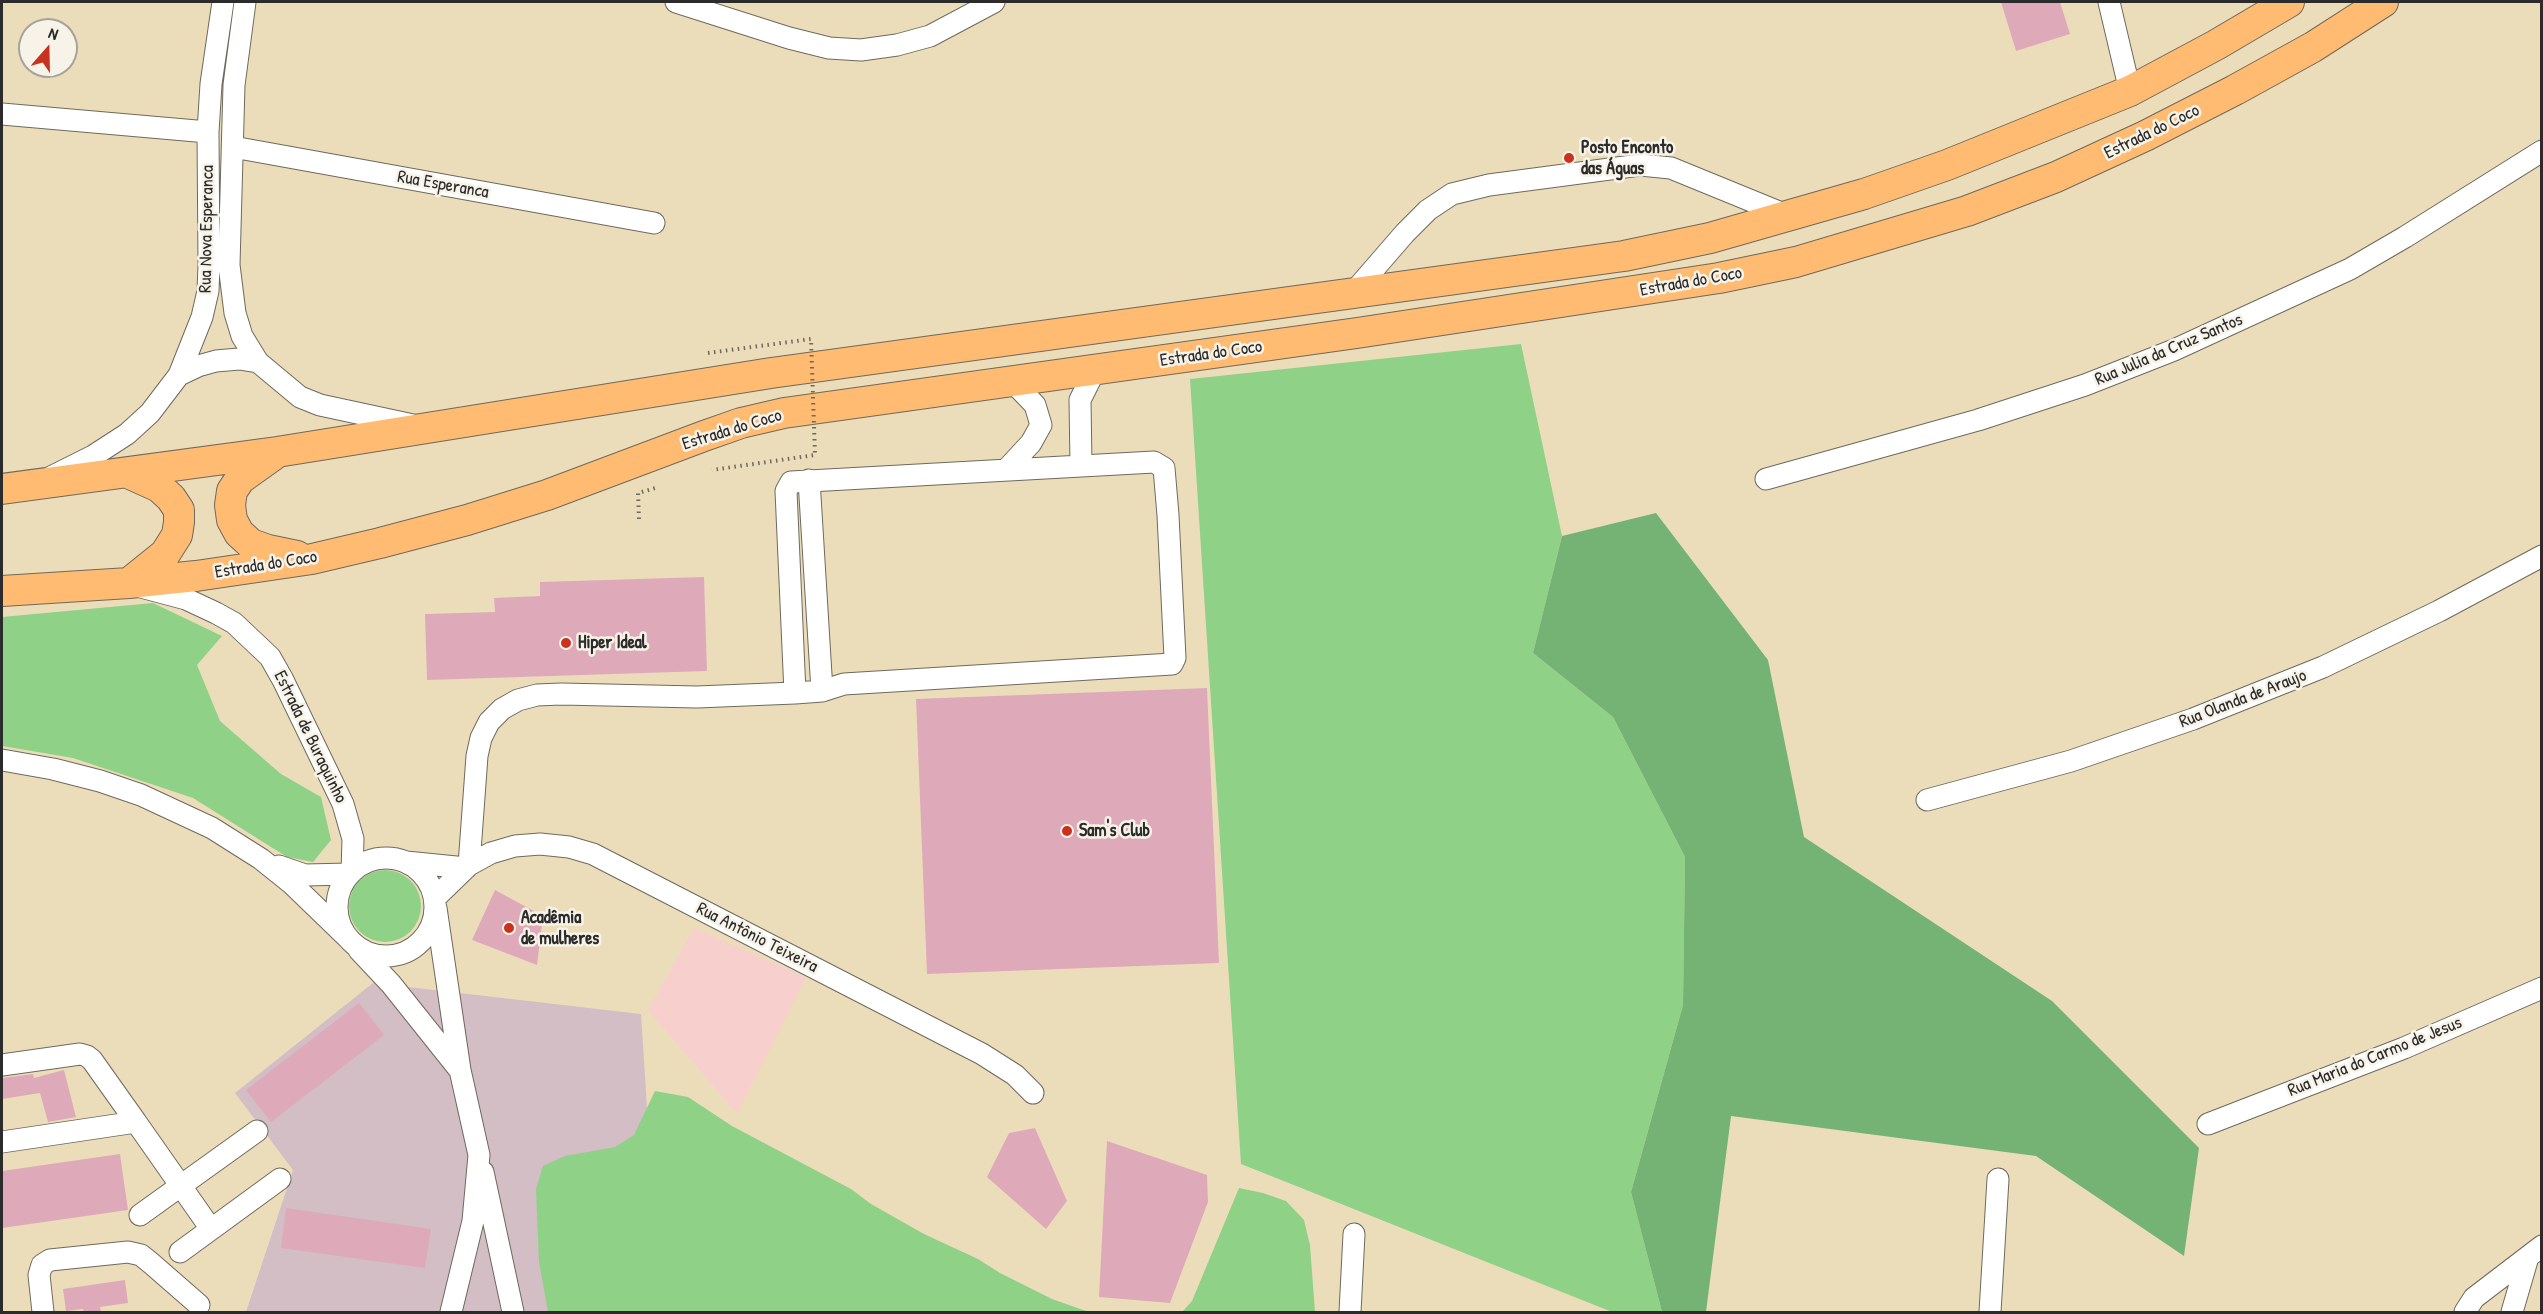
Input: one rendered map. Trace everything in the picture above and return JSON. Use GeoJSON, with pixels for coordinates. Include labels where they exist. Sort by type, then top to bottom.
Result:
{"type":"FeatureCollection","features":[{"type":"Feature","properties":{"kind":"highway","name":"Estrada do Coco"},"geometry":{"type":"LineString","coordinates":[[2,489],[277,452],[771,373],[1624,256],[1710,238],[1864,194],[1947,165],[2130,91],[2216,45],[2289,2]]}},
{"type":"Feature","properties":{"kind":"highway","name":"Estrada do Coco"},"geometry":{"type":"LineString","coordinates":[[2,591],[129,583],[312,559],[467,520],[547,495],[741,423],[836,405],[1357,333],[1719,278],[1796,262],[1967,211],[2056,177],[2145,136],[2313,47],[2383,2]]}},
{"type":"Feature","properties":{"kind":"highway"},"geometry":{"type":"LineString","coordinates":[[277,452],[240,479],[232,491],[230,504],[232,520],[239,533],[251,544],[312,559]]}},
{"type":"Feature","properties":{"kind":"highway"},"geometry":{"type":"LineString","coordinates":[[128,473],[159,487],[171,498],[179,510],[177,535],[165,554],[129,583]]}},
{"type":"Feature","properties":{"kind":"street","name":"Rua Nova Esperanca"},"geometry":{"type":"LineString","coordinates":[[34,485],[93,456],[127,434],[150,414],[179,375],[202,317],[208,291],[208,132],[211,84],[223,2]]}},
{"type":"Feature","properties":{"kind":"street","name":"Rua Nova Esperanca"},"geometry":{"type":"LineString","coordinates":[[245,2],[234,86],[229,265],[231,288],[242,336],[258,362],[291,390],[320,405],[425,427]]}},
{"type":"Feature","properties":{"kind":"street"},"geometry":{"type":"LineString","coordinates":[[676,2],[789,38],[829,48],[861,50],[897,45],[930,36],[994,2]]}},
{"type":"Feature","properties":{"kind":"street"},"geometry":{"type":"LineString","coordinates":[[2109,2],[2130,91]]}},
{"type":"Feature","properties":{"kind":"street"},"geometry":{"type":"LineString","coordinates":[[2,114],[208,132]]}},
{"type":"Feature","properties":{"kind":"street","name":"Rua Esperanca"},"geometry":{"type":"LineString","coordinates":[[233,147],[654,223]]}},
{"type":"Feature","properties":{"kind":"street","name":"Rua Julia da Cruz Santos"},"geometry":{"type":"LineString","coordinates":[[1766,479],[1978,420],[2085,385],[2174,350],[2350,269],[2414,232],[2541,151]]}},
{"type":"Feature","properties":{"kind":"street"},"geometry":{"type":"LineString","coordinates":[[1353,293],[1405,232],[1428,210],[1452,194],[1489,185],[1640,165],[1671,168],[1786,215]]}},
{"type":"Feature","properties":{"kind":"street"},"geometry":{"type":"LineString","coordinates":[[179,375],[216,361],[239,359],[258,362]]}},
{"type":"Feature","properties":{"kind":"street"},"geometry":{"type":"LineString","coordinates":[[1081,466],[1080,400],[1095,370]]}},
{"type":"Feature","properties":{"kind":"street"},"geometry":{"type":"LineString","coordinates":[[1006,470],[1031,443],[1041,425],[1035,405],[1012,381]]}},
{"type":"Feature","properties":{"kind":"street"},"geometry":{"type":"LineString","coordinates":[[435,903],[433,924],[426,937],[414,948],[400,955],[384,957],[368,953],[352,942],[341,927],[337,913],[342,885],[351,873],[377,859],[392,858],[406,862],[468,866],[477,756],[482,738],[489,722],[502,709],[518,700],[549,694],[697,697],[795,693],[822,691],[844,684],[1172,664],[1174,658],[1164,468],[1154,462],[791,482],[786,491],[795,693]]}},
{"type":"Feature","properties":{"kind":"street"},"geometry":{"type":"LineString","coordinates":[[809,480],[822,691]]}},
{"type":"Feature","properties":{"kind":"street"},"geometry":{"type":"LineString","coordinates":[[788,536],[812,534]]}},
{"type":"Feature","properties":{"kind":"street","name":"Rua Olanda de Araujo"},"geometry":{"type":"LineString","coordinates":[[1928,800],[2071,761],[2193,718],[2324,667],[2439,611],[2541,556]]}},
{"type":"Feature","properties":{"kind":"street","name":"Estrada de Buraquinho"},"geometry":{"type":"LineString","coordinates":[[129,583],[186,599],[216,613],[247,634],[270,657],[343,804],[353,839],[351,873]]}},
{"type":"Feature","properties":{"kind":"street"},"geometry":{"type":"LineString","coordinates":[[790,584],[814,583]]}},
{"type":"Feature","properties":{"kind":"street"},"geometry":{"type":"LineString","coordinates":[[792,633],[818,632]]}},
{"type":"Feature","properties":{"kind":"street"},"geometry":{"type":"LineString","coordinates":[[2,760],[63,771],[141,795],[212,828],[261,859],[291,883],[352,942],[391,984],[460,1071]]}},
{"type":"Feature","properties":{"kind":"street","name":"Rua Antônio Teixeira"},"geometry":{"type":"LineString","coordinates":[[435,903],[468,866],[491,853],[514,846],[540,844],[569,847],[593,854],[982,1054],[1015,1075],[1033,1093]]}},
{"type":"Feature","properties":{"kind":"street"},"geometry":{"type":"LineString","coordinates":[[261,859],[305,875],[351,873]]}},
{"type":"Feature","properties":{"kind":"street"},"geometry":{"type":"LineString","coordinates":[[406,862],[428,880],[435,903],[460,1071],[513,1312]]}},
{"type":"Feature","properties":{"kind":"street","name":"Rua Maria do Carmo de Jesus"},"geometry":{"type":"LineString","coordinates":[[2208,1124],[2404,1048],[2541,987]]}},
{"type":"Feature","properties":{"kind":"street"},"geometry":{"type":"LineString","coordinates":[[2,1065],[80,1054],[87,1056],[211,1229]]}},
{"type":"Feature","properties":{"kind":"street"},"geometry":{"type":"LineString","coordinates":[[2,1142],[136,1122]]}},
{"type":"Feature","properties":{"kind":"street"},"geometry":{"type":"LineString","coordinates":[[141,1215],[257,1131]]}},
{"type":"Feature","properties":{"kind":"street"},"geometry":{"type":"LineString","coordinates":[[451,1312],[473,1221],[478,1155]]}},
{"type":"Feature","properties":{"kind":"street"},"geometry":{"type":"LineString","coordinates":[[180,1252],[280,1179]]}},
{"type":"Feature","properties":{"kind":"street"},"geometry":{"type":"LineString","coordinates":[[1990,1312],[1998,1179]]}},
{"type":"Feature","properties":{"kind":"street"},"geometry":{"type":"LineString","coordinates":[[1350,1312],[1354,1234]]}},
{"type":"Feature","properties":{"kind":"street"},"geometry":{"type":"LineString","coordinates":[[43,1312],[39,1275],[42,1265],[50,1260],[128,1251],[146,1260],[199,1305]]}},
{"type":"Feature","properties":{"kind":"street"},"geometry":{"type":"LineString","coordinates":[[2465,1312],[2474,1298],[2535,1251]]}},
{"type":"Feature","properties":{"kind":"street"},"geometry":{"type":"LineString","coordinates":[[2512,1312],[2535,1251]]}},
{"type":"Feature","properties":{"kind":"path"},"geometry":{"type":"LineString","coordinates":[[708,353],[812,339],[815,455],[712,470]]}},
{"type":"Feature","properties":{"kind":"path"},"geometry":{"type":"LineString","coordinates":[[639,519],[638,493],[659,487]]}},
{"type":"Feature","properties":{"kind":"shaded area"},"geometry":{"type":"Polygon","coordinates":[[[694,928],[806,977],[737,1114],[648,1010],[694,928]]]}},
{"type":"Feature","properties":{"kind":"shaded area"},"geometry":{"type":"Polygon","coordinates":[[[373,983],[641,1014],[660,1312],[246,1312],[293,1170],[235,1093],[373,983]]]}},
{"type":"Feature","properties":{"kind":"green space"},"geometry":{"type":"Polygon","coordinates":[[[1521,344],[1562,536],[1533,653],[1613,717],[1685,857],[1683,1005],[1631,1192],[1662,1312],[1612,1312],[1241,1164],[1190,379],[1521,344]]]}},
{"type":"Feature","properties":{"kind":"green space"},"geometry":{"type":"Polygon","coordinates":[[[1656,513],[1768,660],[1804,837],[2052,1001],[2199,1148],[2184,1256],[2036,1156],[1731,1116],[1706,1312],[1662,1312],[1631,1192],[1683,1005],[1685,857],[1613,717],[1533,653],[1562,536],[1656,513]]]}},
{"type":"Feature","properties":{"kind":"green space"},"geometry":{"type":"Polygon","coordinates":[[[153,603],[222,636],[197,665],[220,721],[281,774],[321,797],[331,840],[313,862],[287,857],[193,798],[73,758],[2,746],[2,617],[153,603]]]}},
{"type":"Feature","properties":{"kind":"green space"},"geometry":{"type":"Polygon","coordinates":[[[385,870],[405,876],[415,886],[421,906],[415,926],[405,936],[385,942],[365,936],[355,926],[349,906],[355,886],[365,876],[385,870]]]}},
{"type":"Feature","properties":{"kind":"green space"},"geometry":{"type":"Polygon","coordinates":[[[655,1091],[688,1097],[732,1126],[851,1189],[871,1204],[924,1234],[978,1259],[1000,1273],[1052,1299],[1089,1312],[548,1312],[539,1262],[536,1189],[543,1166],[565,1156],[615,1147],[634,1135],[655,1091]]]}},
{"type":"Feature","properties":{"kind":"green space"},"geometry":{"type":"Polygon","coordinates":[[[1239,1188],[1286,1201],[1304,1220],[1310,1245],[1315,1312],[1182,1312],[1192,1301],[1239,1188]]]}},
{"type":"Feature","properties":{"kind":"building"},"geometry":{"type":"Polygon","coordinates":[[[2001,2],[2060,2],[2070,34],[2016,51],[2001,2]]]}},
{"type":"Feature","properties":{"kind":"building","name":"Hiper Ideal"},"geometry":{"type":"Polygon","coordinates":[[[704,577],[707,671],[427,680],[425,614],[495,612],[494,598],[540,596],[540,582],[704,577]]]}},
{"type":"Feature","properties":{"kind":"building","name":"Sam's Club"},"geometry":{"type":"Polygon","coordinates":[[[1207,688],[1219,963],[927,974],[916,699],[1207,688]]]}},
{"type":"Feature","properties":{"kind":"building","name":"Acadêmia de mulheres"},"geometry":{"type":"Polygon","coordinates":[[[495,890],[543,916],[537,965],[472,940],[495,890]]]}},
{"type":"Feature","properties":{"kind":"building"},"geometry":{"type":"Polygon","coordinates":[[[359,1003],[384,1035],[271,1122],[246,1090],[359,1003]]]}},
{"type":"Feature","properties":{"kind":"building"},"geometry":{"type":"Polygon","coordinates":[[[64,1070],[76,1117],[48,1122],[40,1093],[2,1099],[2,1078],[33,1074],[34,1078],[64,1070]]]}},
{"type":"Feature","properties":{"kind":"building"},"geometry":{"type":"Polygon","coordinates":[[[1035,1128],[1067,1201],[1046,1229],[987,1177],[1009,1133],[1035,1128]]]}},
{"type":"Feature","properties":{"kind":"building"},"geometry":{"type":"Polygon","coordinates":[[[1107,1141],[1207,1175],[1208,1202],[1170,1303],[1099,1297],[1107,1141]]]}},
{"type":"Feature","properties":{"kind":"building"},"geometry":{"type":"Polygon","coordinates":[[[120,1154],[128,1210],[2,1228],[2,1171],[120,1154]]]}},
{"type":"Feature","properties":{"kind":"building"},"geometry":{"type":"Polygon","coordinates":[[[286,1208],[431,1229],[425,1268],[281,1248],[286,1208]]]}},
{"type":"Feature","properties":{"kind":"building"},"geometry":{"type":"Polygon","coordinates":[[[125,1280],[128,1303],[100,1307],[101,1312],[84,1312],[83,1309],[66,1311],[63,1289],[125,1280]]]}},
{"type":"Feature","properties":{"kind":"place","name":"Posto Enconto das Águas"},"geometry":{"type":"Point","coordinates":[1569,158]}},
{"type":"Feature","properties":{"kind":"place","name":"Hiper Ideal"},"geometry":{"type":"Point","coordinates":[566,643]}},
{"type":"Feature","properties":{"kind":"place","name":"Sam's Club"},"geometry":{"type":"Point","coordinates":[1067,831]}},
{"type":"Feature","properties":{"kind":"place","name":"Acadêmia de mulheres"},"geometry":{"type":"Point","coordinates":[509,928]}}]}
